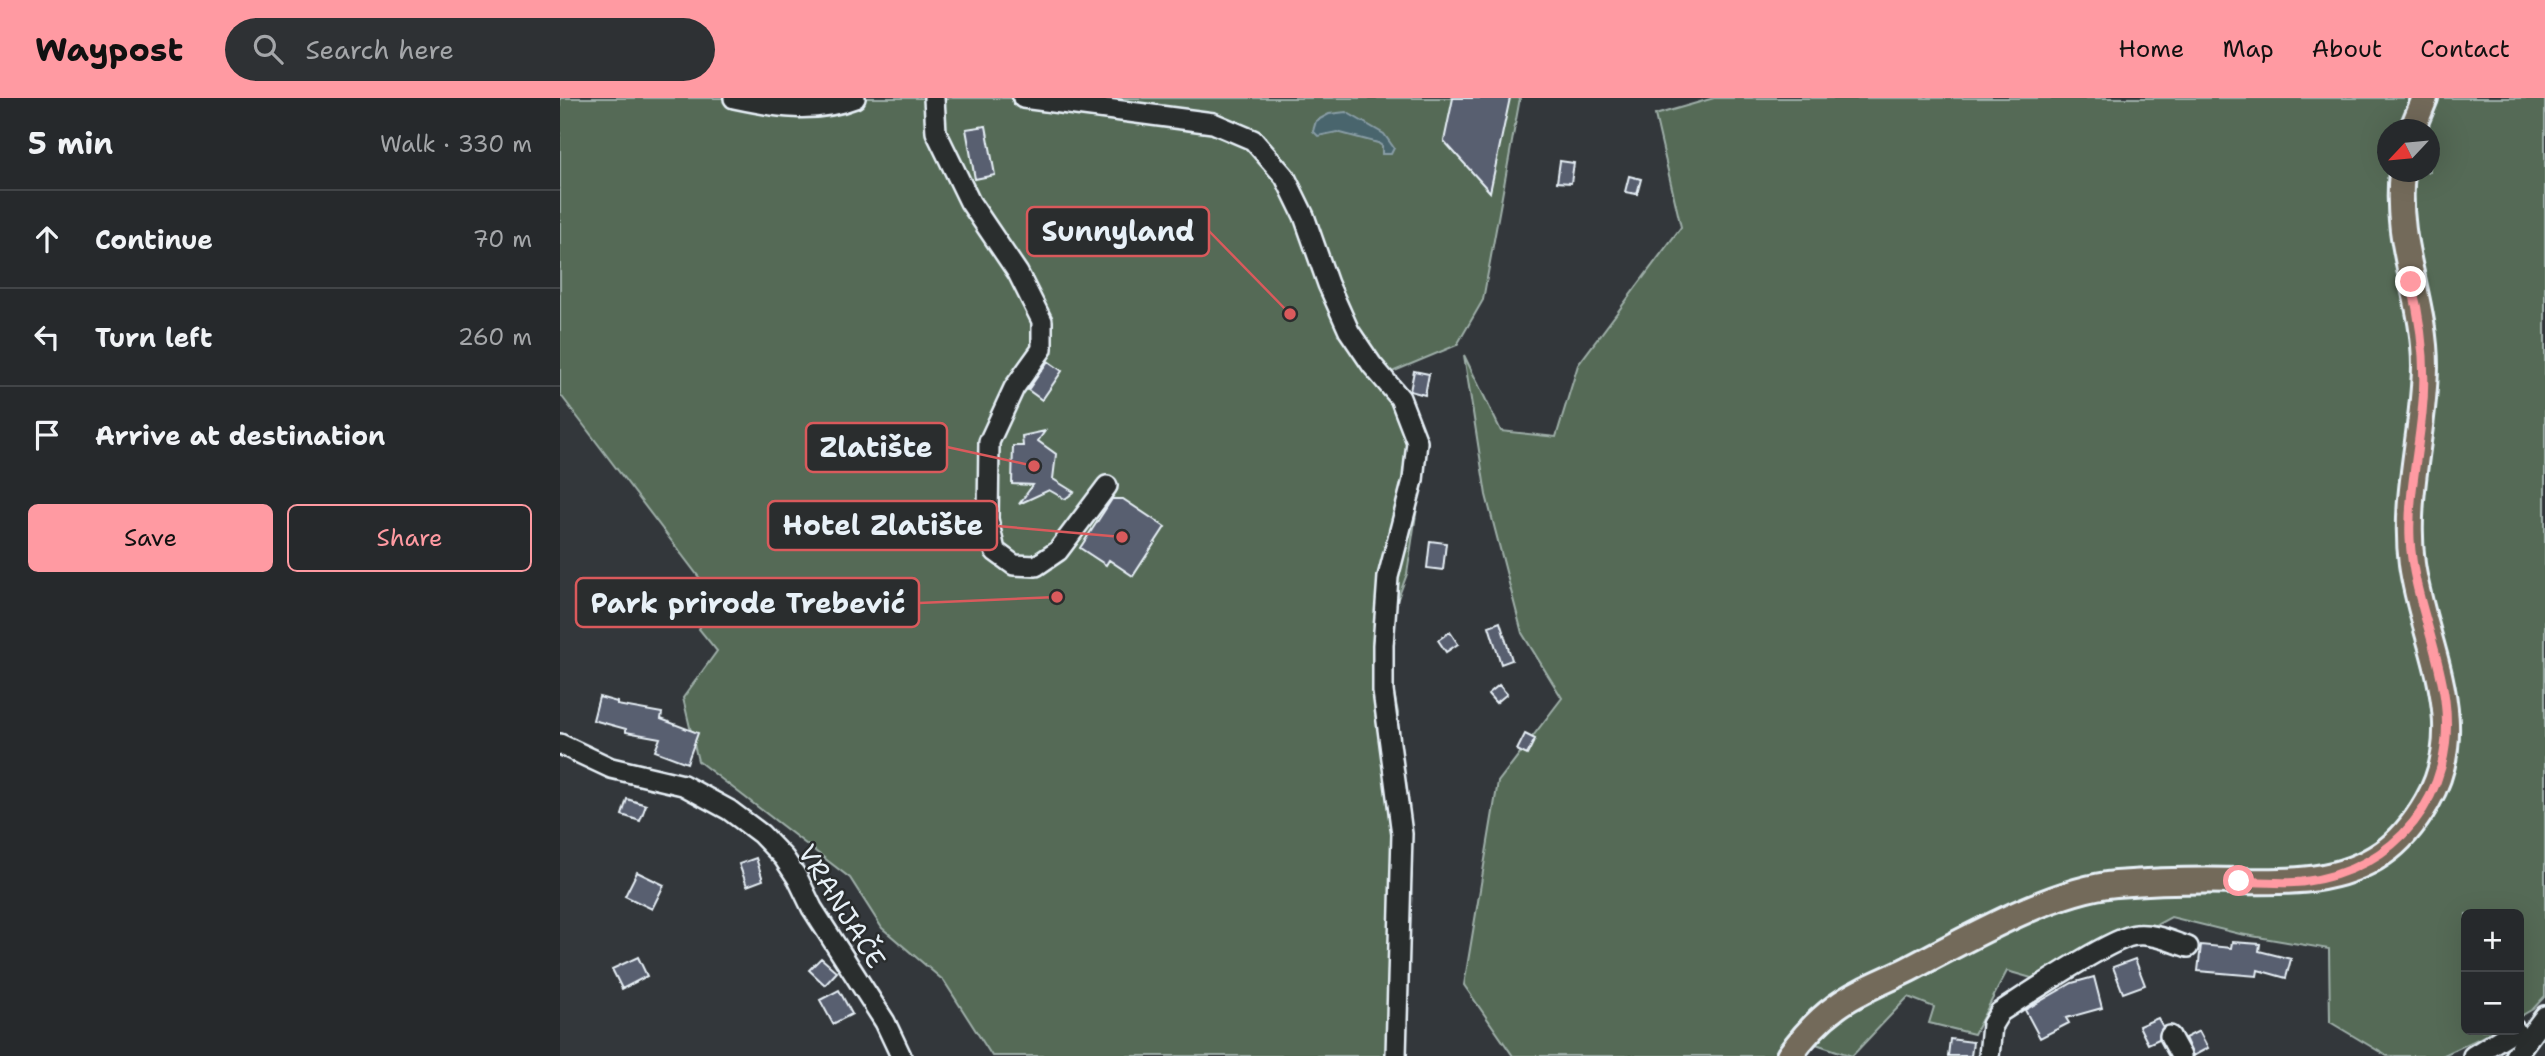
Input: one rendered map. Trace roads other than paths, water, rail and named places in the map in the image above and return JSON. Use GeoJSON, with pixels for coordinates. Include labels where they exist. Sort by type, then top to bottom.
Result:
{"type":"FeatureCollection","features":[{"type":"Feature","properties":{"kind":"main road"},"geometry":{"type":"LineString","coordinates":[[2417,119],[2426,98]]}},
{"type":"Feature","properties":{"kind":"main road"},"geometry":{"type":"LineString","coordinates":[[1789,1056],[1804,1035],[1836,1006],[2002,921],[2073,894],[2118,884],[2302,882],[2358,867],[2383,853],[2417,819],[2434,790],[2444,760],[2446,728],[2445,700],[2439,668],[2412,564],[2411,490],[2423,412],[2425,366],[2423,332],[2401,231],[2402,182]]}},
{"type":"Feature","properties":{"kind":"street"},"geometry":{"type":"LineString","coordinates":[[734,98],[797,110],[819,108],[855,98]]}},
{"type":"Feature","properties":{"kind":"street"},"geometry":{"type":"LineString","coordinates":[[934,98],[936,132],[970,202],[1018,273],[1042,321],[1042,349],[1014,388],[989,442],[988,519],[995,551],[1014,565],[1036,566],[1058,551],[1107,486]]}},
{"type":"Feature","properties":{"kind":"street"},"geometry":{"type":"LineString","coordinates":[[1023,98],[1213,123],[1253,140],[1285,177],[1304,215],[1328,284],[1349,331],[1400,398],[1417,442],[1413,480],[1388,577],[1382,645],[1383,691],[1402,834],[1396,1056]]}},
{"type":"Feature","properties":{"kind":"street","name":"VRANJAČE"},"geometry":{"type":"LineString","coordinates":[[560,744],[611,768],[683,785],[729,810],[761,834],[791,869],[812,908],[885,1022],[901,1056]]}},
{"type":"Feature","properties":{"kind":"street"},"geometry":{"type":"LineString","coordinates":[[1989,1056],[1992,1025],[2000,1012],[2112,945],[2134,934],[2152,936],[2188,947]]}},
{"type":"Feature","properties":{"kind":"street"},"geometry":{"type":"LineString","coordinates":[[2524,1022],[2545,1003]]}},
{"type":"Feature","properties":{"kind":"street"},"geometry":{"type":"LineString","coordinates":[[2515,1056],[2545,1017]]}},
{"type":"Feature","properties":{"kind":"street"},"geometry":{"type":"LineString","coordinates":[[2473,1056],[2506,1035]]}},
{"type":"Feature","properties":{"kind":"street"},"geometry":{"type":"LineString","coordinates":[[2170,1036],[2180,1056]]}},
{"type":"Feature","properties":{"kind":"water"},"geometry":{"type":"Polygon","coordinates":[[[1346,112],[1384,134],[1394,148],[1391,154],[1382,154],[1382,146],[1378,143],[1337,132],[1318,136],[1313,131],[1316,121],[1329,114],[1346,112]]]}},
{"type":"Feature","properties":{"kind":"place","name":"Sunnyland"},"geometry":{"type":"Point","coordinates":[1290,314]}},
{"type":"Feature","properties":{"kind":"place","name":"Zlatište"},"geometry":{"type":"Point","coordinates":[1034,466]}},
{"type":"Feature","properties":{"kind":"place","name":"Hotel Zlatište"},"geometry":{"type":"Point","coordinates":[1122,537]}},
{"type":"Feature","properties":{"kind":"place","name":"Park prirode Trebević"},"geometry":{"type":"Point","coordinates":[1057,597]}}]}
